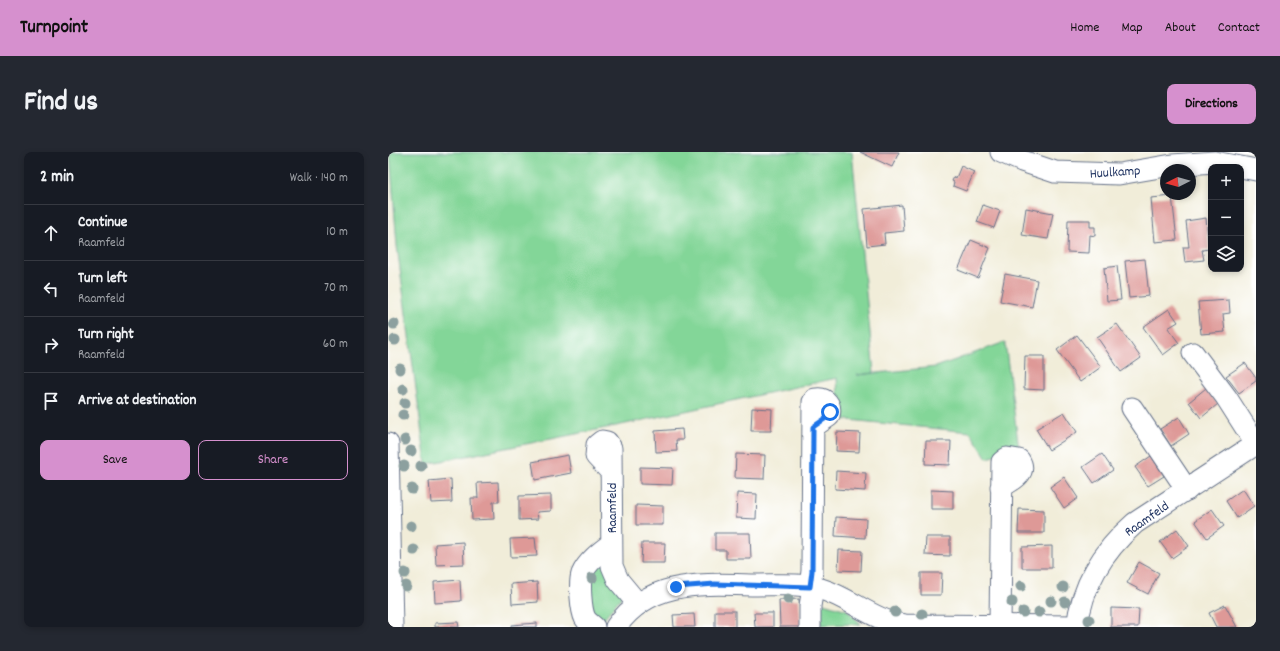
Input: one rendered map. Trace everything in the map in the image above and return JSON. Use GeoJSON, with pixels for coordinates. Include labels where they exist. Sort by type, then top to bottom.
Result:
{"type":"FeatureCollection","features":[{"type":"Feature","properties":{"kind":"street","name":"Huulkamp"},"geometry":{"type":"LineString","coordinates":[[1001,152],[1022,162],[1055,172],[1118,174],[1172,165],[1215,162],[1256,170]]}},
{"type":"Feature","properties":{"kind":"street"},"geometry":{"type":"LineString","coordinates":[[1193,353],[1226,397],[1256,444]]}},
{"type":"Feature","properties":{"kind":"street"},"geometry":{"type":"LineString","coordinates":[[1132,408],[1187,490]]}},
{"type":"Feature","properties":{"kind":"street"},"geometry":{"type":"LineString","coordinates":[[810,627],[812,587],[813,427]]}},
{"type":"Feature","properties":{"kind":"street"},"geometry":{"type":"LineString","coordinates":[[388,444],[392,627]]}},
{"type":"Feature","properties":{"kind":"street","name":"Raamfeld"},"geometry":{"type":"LineString","coordinates":[[616,627],[625,615],[638,604],[666,589],[685,585],[715,584],[812,587],[833,594],[874,616],[892,623],[904,625],[1000,624],[1077,627],[1087,588],[1109,550],[1135,523],[1256,444]]}},
{"type":"Feature","properties":{"kind":"street","name":"Raamfeld"},"geometry":{"type":"LineString","coordinates":[[611,472],[610,558],[614,572],[638,604]]}},
{"type":"Feature","properties":{"kind":"street"},"geometry":{"type":"LineString","coordinates":[[1000,624],[1001,487]]}},
{"type":"Feature","properties":{"kind":"street","name":"Raamfeld"},"geometry":{"type":"LineString","coordinates":[[594,627],[587,621],[582,611],[582,574],[590,562],[611,544]]}},
{"type":"Feature","properties":{"kind":"green space"},"geometry":{"type":"Polygon","coordinates":[[[390,152],[852,152],[874,373],[857,375],[936,367],[1005,342],[1019,450],[987,458],[970,432],[839,419],[837,378],[621,425],[426,464],[397,246],[390,152]]]}},
{"type":"Feature","properties":{"kind":"green space"},"geometry":{"type":"Polygon","coordinates":[[[603,556],[622,596],[600,623],[588,614],[589,569],[603,556]]]}},
{"type":"Feature","properties":{"kind":"green space"},"geometry":{"type":"Polygon","coordinates":[[[820,602],[847,610],[861,624],[821,625],[820,602]]]}},
{"type":"Feature","properties":{"kind":"building"},"geometry":{"type":"Polygon","coordinates":[[[860,152],[899,152],[892,167],[860,152]]]}},
{"type":"Feature","properties":{"kind":"building"},"geometry":{"type":"Polygon","coordinates":[[[961,166],[974,172],[966,191],[953,186],[954,182],[952,181],[954,177],[956,178],[961,166]]]}},
{"type":"Feature","properties":{"kind":"building"},"geometry":{"type":"Polygon","coordinates":[[[1160,197],[1160,200],[1172,200],[1177,240],[1155,242],[1151,198],[1160,197]]]}},
{"type":"Feature","properties":{"kind":"building"},"geometry":{"type":"Polygon","coordinates":[[[902,205],[904,231],[884,233],[885,244],[867,246],[864,209],[902,205]]]}},
{"type":"Feature","properties":{"kind":"building"},"geometry":{"type":"Polygon","coordinates":[[[983,205],[1000,211],[994,228],[977,222],[983,205]]]}},
{"type":"Feature","properties":{"kind":"building"},"geometry":{"type":"Polygon","coordinates":[[[1026,208],[1053,213],[1048,239],[1022,235],[1026,208]]]}},
{"type":"Feature","properties":{"kind":"building"},"geometry":{"type":"Polygon","coordinates":[[[1206,218],[1208,249],[1202,250],[1204,260],[1185,262],[1183,247],[1189,247],[1186,221],[1206,218]]]}},
{"type":"Feature","properties":{"kind":"building"},"geometry":{"type":"Polygon","coordinates":[[[1068,220],[1090,220],[1090,227],[1095,227],[1095,236],[1090,235],[1089,253],[1067,252],[1068,220]]]}},
{"type":"Feature","properties":{"kind":"building"},"geometry":{"type":"Polygon","coordinates":[[[971,240],[990,248],[978,278],[958,270],[971,240]]]}},
{"type":"Feature","properties":{"kind":"building"},"geometry":{"type":"Polygon","coordinates":[[[1145,259],[1149,296],[1129,298],[1125,261],[1145,259]]]}},
{"type":"Feature","properties":{"kind":"building"},"geometry":{"type":"Polygon","coordinates":[[[1117,266],[1121,300],[1107,301],[1104,268],[1117,266]]]}},
{"type":"Feature","properties":{"kind":"building"},"geometry":{"type":"Polygon","coordinates":[[[1005,274],[1037,280],[1032,307],[1000,301],[1005,274]]]}},
{"type":"Feature","properties":{"kind":"building"},"geometry":{"type":"Polygon","coordinates":[[[1229,300],[1230,313],[1223,314],[1225,332],[1201,334],[1198,302],[1229,300]]]}},
{"type":"Feature","properties":{"kind":"building"},"geometry":{"type":"Polygon","coordinates":[[[1169,309],[1178,322],[1168,328],[1179,343],[1163,355],[1143,327],[1169,309]]]}},
{"type":"Feature","properties":{"kind":"building"},"geometry":{"type":"Polygon","coordinates":[[[1117,324],[1141,358],[1121,372],[1097,337],[1117,324]]]}},
{"type":"Feature","properties":{"kind":"building"},"geometry":{"type":"Polygon","coordinates":[[[1077,335],[1101,367],[1080,382],[1057,350],[1077,335]]]}},
{"type":"Feature","properties":{"kind":"building"},"geometry":{"type":"Polygon","coordinates":[[[1025,356],[1044,356],[1044,390],[1024,389],[1025,356]]]}},
{"type":"Feature","properties":{"kind":"building"},"geometry":{"type":"Polygon","coordinates":[[[1245,363],[1256,378],[1256,381],[1239,393],[1226,376],[1245,363]]]}},
{"type":"Feature","properties":{"kind":"building"},"geometry":{"type":"Polygon","coordinates":[[[1206,388],[1218,404],[1201,418],[1189,402],[1206,388]]]}},
{"type":"Feature","properties":{"kind":"building"},"geometry":{"type":"Polygon","coordinates":[[[752,408],[772,409],[771,431],[751,431],[752,408]]]}},
{"type":"Feature","properties":{"kind":"building"},"geometry":{"type":"Polygon","coordinates":[[[1064,412],[1077,432],[1049,450],[1036,429],[1064,412]]]}},
{"type":"Feature","properties":{"kind":"building"},"geometry":{"type":"Polygon","coordinates":[[[1179,417],[1189,434],[1171,446],[1160,429],[1179,417]]]}},
{"type":"Feature","properties":{"kind":"building"},"geometry":{"type":"Polygon","coordinates":[[[682,429],[683,440],[676,440],[677,451],[656,452],[655,431],[682,429]]]}},
{"type":"Feature","properties":{"kind":"building"},"geometry":{"type":"Polygon","coordinates":[[[837,432],[860,433],[859,452],[836,451],[837,432]]]}},
{"type":"Feature","properties":{"kind":"building"},"geometry":{"type":"Polygon","coordinates":[[[926,441],[951,441],[950,465],[925,464],[926,441]]]}},
{"type":"Feature","properties":{"kind":"building"},"geometry":{"type":"Polygon","coordinates":[[[736,454],[765,455],[764,479],[735,478],[736,454]]]}},
{"type":"Feature","properties":{"kind":"building"},"geometry":{"type":"Polygon","coordinates":[[[1102,454],[1113,470],[1094,483],[1083,467],[1102,454]]]}},
{"type":"Feature","properties":{"kind":"building"},"geometry":{"type":"Polygon","coordinates":[[[568,455],[571,473],[535,480],[532,462],[568,455]]]}},
{"type":"Feature","properties":{"kind":"building"},"geometry":{"type":"Polygon","coordinates":[[[1151,456],[1164,476],[1148,486],[1135,467],[1151,456]]]}},
{"type":"Feature","properties":{"kind":"building"},"geometry":{"type":"Polygon","coordinates":[[[640,467],[673,468],[672,485],[640,484],[640,467]]]}},
{"type":"Feature","properties":{"kind":"building"},"geometry":{"type":"Polygon","coordinates":[[[836,471],[866,473],[865,491],[835,489],[836,471]]]}},
{"type":"Feature","properties":{"kind":"building"},"geometry":{"type":"Polygon","coordinates":[[[1064,477],[1078,498],[1064,508],[1050,487],[1064,477]]]}},
{"type":"Feature","properties":{"kind":"building"},"geometry":{"type":"Polygon","coordinates":[[[451,479],[452,502],[431,503],[429,481],[451,479]]]}},
{"type":"Feature","properties":{"kind":"building"},"geometry":{"type":"Polygon","coordinates":[[[498,482],[499,502],[493,502],[494,519],[472,520],[471,498],[478,498],[477,483],[498,482]]]}},
{"type":"Feature","properties":{"kind":"building"},"geometry":{"type":"Polygon","coordinates":[[[1243,489],[1254,506],[1237,518],[1226,501],[1243,489]]]}},
{"type":"Feature","properties":{"kind":"building"},"geometry":{"type":"Polygon","coordinates":[[[931,490],[953,491],[953,509],[931,509],[931,490]]]}},
{"type":"Feature","properties":{"kind":"building"},"geometry":{"type":"Polygon","coordinates":[[[737,493],[757,494],[756,519],[736,518],[737,493]]]}},
{"type":"Feature","properties":{"kind":"building"},"geometry":{"type":"Polygon","coordinates":[[[551,495],[551,511],[537,512],[538,519],[519,520],[519,496],[551,495]]]}},
{"type":"Feature","properties":{"kind":"building"},"geometry":{"type":"Polygon","coordinates":[[[636,505],[663,506],[663,525],[636,525],[636,505]]]}},
{"type":"Feature","properties":{"kind":"building"},"geometry":{"type":"Polygon","coordinates":[[[1019,509],[1044,510],[1044,533],[1018,533],[1019,509]]]}},
{"type":"Feature","properties":{"kind":"building"},"geometry":{"type":"Polygon","coordinates":[[[1212,509],[1224,526],[1207,538],[1195,521],[1212,509]]]}},
{"type":"Feature","properties":{"kind":"building"},"geometry":{"type":"Polygon","coordinates":[[[836,517],[866,519],[865,538],[835,536],[836,517]]]}},
{"type":"Feature","properties":{"kind":"building"},"geometry":{"type":"Polygon","coordinates":[[[1177,529],[1189,546],[1172,558],[1160,542],[1177,529]]]}},
{"type":"Feature","properties":{"kind":"building"},"geometry":{"type":"Polygon","coordinates":[[[715,533],[750,533],[751,559],[726,559],[726,550],[715,550],[715,533]]]}},
{"type":"Feature","properties":{"kind":"building"},"geometry":{"type":"Polygon","coordinates":[[[926,537],[950,537],[950,556],[925,555],[926,537]]]}},
{"type":"Feature","properties":{"kind":"building"},"geometry":{"type":"Polygon","coordinates":[[[535,538],[537,556],[511,557],[510,539],[535,538]]]}},
{"type":"Feature","properties":{"kind":"building"},"geometry":{"type":"Polygon","coordinates":[[[463,542],[464,564],[436,565],[435,544],[463,542]]]}},
{"type":"Feature","properties":{"kind":"building"},"geometry":{"type":"Polygon","coordinates":[[[642,543],[665,543],[664,563],[641,563],[642,543]]]}},
{"type":"Feature","properties":{"kind":"building"},"geometry":{"type":"Polygon","coordinates":[[[1052,546],[1052,568],[1022,568],[1022,547],[1052,546]]]}},
{"type":"Feature","properties":{"kind":"building"},"geometry":{"type":"Polygon","coordinates":[[[839,550],[862,551],[861,571],[838,570],[839,550]]]}},
{"type":"Feature","properties":{"kind":"building"},"geometry":{"type":"Polygon","coordinates":[[[1139,562],[1159,573],[1148,594],[1127,583],[1139,562]]]}},
{"type":"Feature","properties":{"kind":"building"},"geometry":{"type":"Polygon","coordinates":[[[921,573],[942,573],[941,595],[921,595],[921,573]]]}},
{"type":"Feature","properties":{"kind":"building"},"geometry":{"type":"Polygon","coordinates":[[[460,580],[461,601],[435,603],[434,582],[460,580]]]}},
{"type":"Feature","properties":{"kind":"building"},"geometry":{"type":"Polygon","coordinates":[[[537,582],[538,602],[512,604],[511,584],[537,582]]]}},
{"type":"Feature","properties":{"kind":"building"},"geometry":{"type":"Polygon","coordinates":[[[799,599],[801,627],[780,627],[779,600],[799,599]]]}},
{"type":"Feature","properties":{"kind":"building"},"geometry":{"type":"Polygon","coordinates":[[[1225,605],[1237,627],[1216,627],[1209,613],[1225,605]]]}},
{"type":"Feature","properties":{"kind":"building"},"geometry":{"type":"Polygon","coordinates":[[[1111,608],[1139,609],[1138,627],[1111,627],[1111,608]]]}},
{"type":"Feature","properties":{"kind":"building"},"geometry":{"type":"Polygon","coordinates":[[[715,611],[735,611],[735,627],[715,627],[715,611]]]}},
{"type":"Feature","properties":{"kind":"building"},"geometry":{"type":"Polygon","coordinates":[[[754,613],[773,613],[773,627],[755,627],[754,613]]]}},
{"type":"Feature","properties":{"kind":"building"},"geometry":{"type":"Polygon","coordinates":[[[694,614],[695,627],[674,627],[673,615],[694,614]]]}},
{"type":"Feature","properties":{"kind":"building"},"geometry":{"type":"Polygon","coordinates":[[[458,622],[459,627],[435,627],[435,623],[458,622]]]}},
{"type":"Feature","properties":{"kind":"building"},"geometry":{"type":"Polygon","coordinates":[[[537,623],[537,627],[512,627],[512,625],[537,623]]]}},
{"type":"Feature","properties":{"kind":"route"},"geometry":{"type":"LineString","coordinates":[[676,587],[685,585],[715,584],[810,587],[812,571],[813,427],[829,416],[830,412]]}}]}
